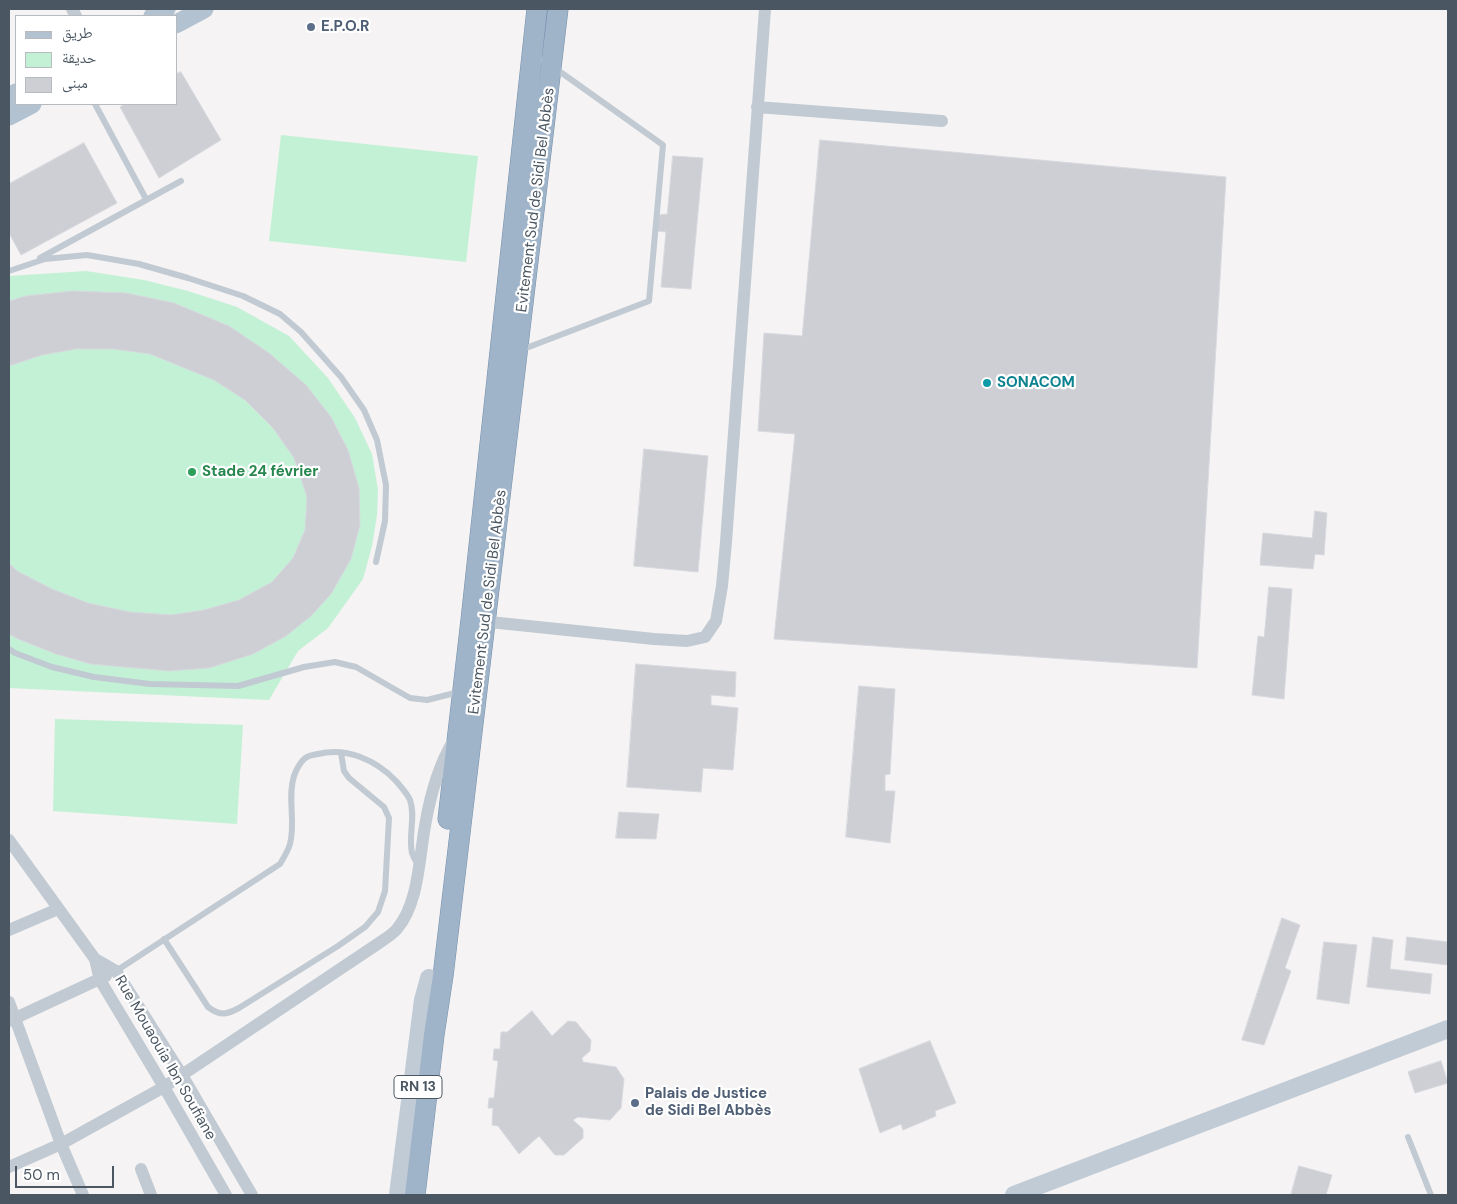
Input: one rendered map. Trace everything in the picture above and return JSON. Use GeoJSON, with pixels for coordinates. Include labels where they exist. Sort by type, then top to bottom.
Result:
{"type":"FeatureCollection","features":[{"type":"Feature","properties":{"kind":"highway","name":"Evitement Sud de Sidi Bel Abbès"},"geometry":{"type":"LineString","coordinates":[[415,1195],[434,1035],[436,977],[465,713],[478,621],[508,355],[537,9]]}},
{"type":"Feature","properties":{"kind":"highway","name":"Evitement Sud de Sidi Bel Abbès"},"geometry":{"type":"LineString","coordinates":[[508,355],[552,66],[558,9]]}},
{"type":"Feature","properties":{"kind":"highway","name":"RN 13"},"geometry":{"type":"LineString","coordinates":[[407,1195],[436,977]]}},
{"type":"Feature","properties":{"kind":"main road"},"geometry":{"type":"LineString","coordinates":[[155,15],[166,9]]}},
{"type":"Feature","properties":{"kind":"main road"},"geometry":{"type":"LineString","coordinates":[[178,23],[204,9]]}},
{"type":"Feature","properties":{"kind":"main road"},"geometry":{"type":"LineString","coordinates":[[9,116],[30,105]]}},
{"type":"Feature","properties":{"kind":"main road"},"geometry":{"type":"LineString","coordinates":[[398,1195],[423,1000],[436,977]]}},
{"type":"Feature","properties":{"kind":"main road"},"geometry":{"type":"LineString","coordinates":[[423,1195],[444,1008],[436,977]]}},
{"type":"Feature","properties":{"kind":"main road"},"geometry":{"type":"LineString","coordinates":[[1014,1195],[1448,1029]]}},
{"type":"Feature","properties":{"kind":"street"},"geometry":{"type":"LineString","coordinates":[[478,621],[687,641],[705,637],[716,621],[722,586],[726,542],[765,9]]}},
{"type":"Feature","properties":{"kind":"street"},"geometry":{"type":"LineString","coordinates":[[757,107],[942,121]]}},
{"type":"Feature","properties":{"kind":"street"},"geometry":{"type":"LineString","coordinates":[[9,1167],[61,1144],[164,1087],[368,951],[397,929],[407,913],[414,894],[425,825],[434,784],[444,755],[465,713]]}},
{"type":"Feature","properties":{"kind":"street","name":"Rue Mouaouia Ibn Soufiane"},"geometry":{"type":"LineString","coordinates":[[9,840],[95,959],[100,980],[226,1195]]}},
{"type":"Feature","properties":{"kind":"street"},"geometry":{"type":"LineString","coordinates":[[9,930],[58,909]]}},
{"type":"Feature","properties":{"kind":"street"},"geometry":{"type":"LineString","coordinates":[[95,959],[116,971],[182,1075],[252,1195]]}},
{"type":"Feature","properties":{"kind":"street"},"geometry":{"type":"LineString","coordinates":[[12,1020],[116,971]]}},
{"type":"Feature","properties":{"kind":"street"},"geometry":{"type":"LineString","coordinates":[[9,1002],[12,1020],[83,1195]]}},
{"type":"Feature","properties":{"kind":"street"},"geometry":{"type":"LineString","coordinates":[[141,1169],[151,1195]]}},
{"type":"Feature","properties":{"kind":"lane"},"geometry":{"type":"LineString","coordinates":[[508,355],[649,301],[663,144],[532,54]]}},
{"type":"Feature","properties":{"kind":"lane"},"geometry":{"type":"LineString","coordinates":[[96,105],[146,199]]}},
{"type":"Feature","properties":{"kind":"lane"},"geometry":{"type":"LineString","coordinates":[[26,265],[181,180]]}},
{"type":"Feature","properties":{"kind":"lane"},"geometry":{"type":"LineString","coordinates":[[9,271],[45,259],[87,255],[139,264],[243,296],[280,314],[301,332],[341,377],[364,410],[377,440],[386,485],[385,521],[376,562]]}},
{"type":"Feature","properties":{"kind":"lane"},"geometry":{"type":"LineString","coordinates":[[9,649],[15,653],[52,666],[94,677],[150,684],[238,686],[304,667],[335,662],[356,666],[410,698],[428,700],[465,713]]}},
{"type":"Feature","properties":{"kind":"lane"},"geometry":{"type":"LineString","coordinates":[[116,971],[280,864],[288,852],[291,843],[294,776],[306,757],[328,752],[352,754],[376,764],[391,776],[404,789],[410,799],[412,812],[412,852],[418,866]]}},
{"type":"Feature","properties":{"kind":"lane"},"geometry":{"type":"LineString","coordinates":[[164,940],[208,1007],[216,1013],[228,1014],[338,946],[365,926],[378,912],[385,891],[389,818],[384,807],[349,778],[344,771],[341,753]]}},
{"type":"Feature","properties":{"kind":"lane"},"geometry":{"type":"LineString","coordinates":[[1408,1137],[1431,1195]]}},
{"type":"Feature","properties":{"kind":"green space"},"geometry":{"type":"Polygon","coordinates":[[[281,135],[478,156],[466,262],[269,241],[281,135]]]}},
{"type":"Feature","properties":{"kind":"green space","name":"Stade 24 février"},"geometry":{"type":"Polygon","coordinates":[[[86,271],[144,280],[188,291],[237,307],[289,336],[328,378],[355,418],[372,454],[378,490],[377,515],[372,546],[363,579],[328,628],[298,651],[269,700],[9,688],[9,276],[86,271]]]}},
{"type":"Feature","properties":{"kind":"green space"},"geometry":{"type":"Polygon","coordinates":[[[55,719],[243,725],[237,824],[53,811],[55,719]]]}},
{"type":"Feature","properties":{"kind":"building"},"geometry":{"type":"Polygon","coordinates":[[[181,72],[221,140],[159,178],[120,107],[123,105],[178,105],[178,73],[181,72]]]}},
{"type":"Feature","properties":{"kind":"building","name":"SONACOM"},"geometry":{"type":"Polygon","coordinates":[[[820,140],[1226,177],[1197,668],[774,639],[795,434],[758,431],[764,333],[802,336],[820,140]]]}},
{"type":"Feature","properties":{"kind":"building"},"geometry":{"type":"Polygon","coordinates":[[[84,143],[117,203],[21,255],[9,233],[9,184],[84,143]]]}},
{"type":"Feature","properties":{"kind":"building"},"geometry":{"type":"Polygon","coordinates":[[[673,156],[703,158],[691,289],[661,287],[666,232],[656,231],[658,215],[667,214],[673,156]]]}},
{"type":"Feature","properties":{"kind":"building"},"geometry":{"type":"Polygon","coordinates":[[[73,291],[126,293],[174,303],[229,326],[269,353],[306,385],[331,417],[348,450],[359,488],[360,525],[351,559],[331,594],[311,616],[286,636],[253,654],[209,668],[169,671],[91,664],[56,654],[9,634],[9,563],[17,571],[52,589],[88,603],[130,612],[171,615],[204,610],[239,600],[272,582],[293,558],[305,530],[307,497],[294,458],[273,428],[245,400],[214,380],[150,354],[114,349],[76,349],[42,355],[9,366],[9,301],[26,296],[73,291]]]}},
{"type":"Feature","properties":{"kind":"building"},"geometry":{"type":"Polygon","coordinates":[[[644,449],[708,456],[698,572],[634,566],[644,449]]]}},
{"type":"Feature","properties":{"kind":"building"},"geometry":{"type":"Polygon","coordinates":[[[1315,511],[1327,513],[1324,555],[1315,554],[1313,569],[1260,565],[1263,533],[1312,538],[1315,511]]]}},
{"type":"Feature","properties":{"kind":"building"},"geometry":{"type":"Polygon","coordinates":[[[1269,587],[1292,589],[1284,699],[1252,695],[1258,636],[1264,637],[1269,587]]]}},
{"type":"Feature","properties":{"kind":"building"},"geometry":{"type":"Polygon","coordinates":[[[636,664],[736,672],[735,697],[711,695],[711,705],[738,708],[733,770],[703,768],[701,792],[627,787],[636,664]]]}},
{"type":"Feature","properties":{"kind":"building"},"geometry":{"type":"Polygon","coordinates":[[[859,686],[895,689],[890,774],[885,775],[885,791],[895,791],[890,843],[846,837],[859,686]]]}},
{"type":"Feature","properties":{"kind":"building"},"geometry":{"type":"Polygon","coordinates":[[[619,812],[659,814],[656,839],[616,838],[619,812]]]}},
{"type":"Feature","properties":{"kind":"building"},"geometry":{"type":"Polygon","coordinates":[[[1282,918],[1300,925],[1285,968],[1291,971],[1264,1045],[1242,1040],[1282,918]]]}},
{"type":"Feature","properties":{"kind":"building"},"geometry":{"type":"Polygon","coordinates":[[[1373,937],[1393,940],[1390,969],[1432,974],[1430,994],[1367,987],[1373,937]]]}},
{"type":"Feature","properties":{"kind":"building"},"geometry":{"type":"Polygon","coordinates":[[[1407,937],[1448,942],[1448,965],[1405,960],[1407,937]]]}},
{"type":"Feature","properties":{"kind":"building"},"geometry":{"type":"Polygon","coordinates":[[[1324,942],[1357,945],[1349,1004],[1317,999],[1324,942]]]}},
{"type":"Feature","properties":{"kind":"building"},"geometry":{"type":"Polygon","coordinates":[[[532,1011],[552,1036],[568,1021],[576,1022],[591,1040],[590,1051],[582,1058],[583,1062],[616,1067],[624,1079],[621,1108],[610,1120],[578,1117],[573,1120],[583,1129],[583,1138],[564,1155],[555,1155],[539,1136],[519,1154],[498,1126],[492,1125],[493,1108],[488,1108],[489,1098],[494,1098],[498,1061],[493,1060],[494,1049],[500,1049],[501,1032],[507,1032],[532,1011]]]}},
{"type":"Feature","properties":{"kind":"building"},"geometry":{"type":"Polygon","coordinates":[[[930,1041],[956,1103],[935,1111],[936,1116],[903,1130],[901,1124],[880,1133],[859,1069],[930,1041]]]}},
{"type":"Feature","properties":{"kind":"building"},"geometry":{"type":"Polygon","coordinates":[[[1441,1061],[1448,1083],[1415,1093],[1408,1072],[1441,1061]]]}},
{"type":"Feature","properties":{"kind":"building"},"geometry":{"type":"Polygon","coordinates":[[[1299,1166],[1332,1175],[1326,1195],[1291,1195],[1299,1166]]]}},
{"type":"Feature","properties":{"kind":"place","name":"E.P.O.R"},"geometry":{"type":"Point","coordinates":[311,27]}},
{"type":"Feature","properties":{"kind":"place","name":"SONACOM"},"geometry":{"type":"Point","coordinates":[987,383]}},
{"type":"Feature","properties":{"kind":"place","name":"Stade 24 février"},"geometry":{"type":"Point","coordinates":[192,472]}},
{"type":"Feature","properties":{"kind":"place","name":"Palais de Justice de Sidi Bel Abbès"},"geometry":{"type":"Point","coordinates":[635,1103]}}]}
